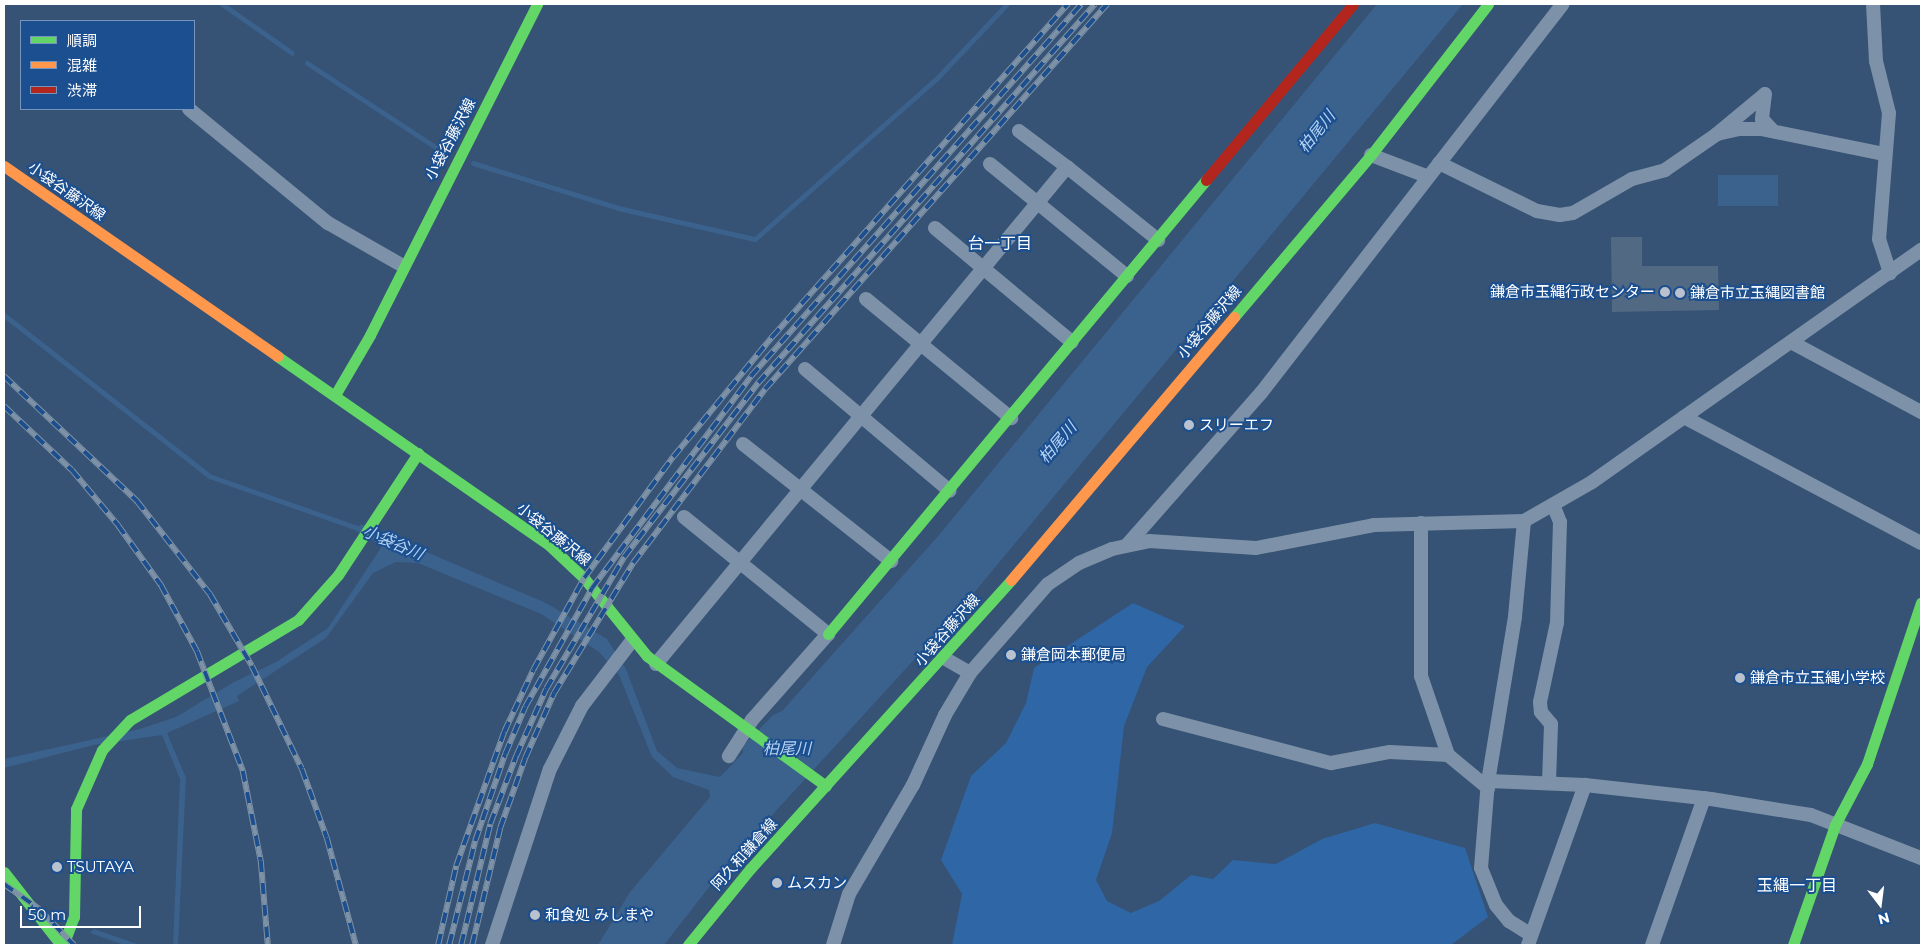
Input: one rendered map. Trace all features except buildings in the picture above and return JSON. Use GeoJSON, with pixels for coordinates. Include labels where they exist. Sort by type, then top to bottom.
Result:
{"type":"FeatureCollection","features":[{"type":"Feature","properties":{"kind":"main road","name":"小袋谷藤沢線"},"geometry":{"type":"LineString","coordinates":[[335,395],[370,335],[402,266],[537,4]]}},
{"type":"Feature","properties":{"kind":"main road"},"geometry":{"type":"LineString","coordinates":[[828,634],[892,561],[1353,4]]}},
{"type":"Feature","properties":{"kind":"main road","name":"小袋谷藤沢線"},"geometry":{"type":"LineString","coordinates":[[4,166],[550,546],[584,578],[631,642],[656,664],[826,786],[944,658],[1371,155],[1488,4]]}},
{"type":"Feature","properties":{"kind":"main road"},"geometry":{"type":"LineString","coordinates":[[62,945],[74,917],[76,809],[102,750],[130,720],[298,620],[338,575],[418,453]]}},
{"type":"Feature","properties":{"kind":"main road"},"geometry":{"type":"LineString","coordinates":[[1793,945],[1835,825],[1867,764],[1921,603]]}},
{"type":"Feature","properties":{"kind":"main road","name":"阿久和鎌倉線"},"geometry":{"type":"LineString","coordinates":[[688,945],[724,898],[826,786]]}},
{"type":"Feature","properties":{"kind":"main road"},"geometry":{"type":"LineString","coordinates":[[4,872],[40,914],[62,945]]}},
{"type":"Feature","properties":{"kind":"street"},"geometry":{"type":"LineString","coordinates":[[1127,545],[1261,392],[1426,176],[1563,4]]}},
{"type":"Feature","properties":{"kind":"street"},"geometry":{"type":"LineString","coordinates":[[1873,4],[1876,61],[1889,113],[1884,154],[1879,239],[1890,273]]}},
{"type":"Feature","properties":{"kind":"street"},"geometry":{"type":"LineString","coordinates":[[1439,162],[1537,211],[1560,215],[1573,213],[1632,179],[1665,170],[1717,134],[1765,94],[1762,119],[1772,131]]}},
{"type":"Feature","properties":{"kind":"street"},"geometry":{"type":"LineString","coordinates":[[190,110],[328,223],[402,266]]}},
{"type":"Feature","properties":{"kind":"street"},"geometry":{"type":"LineString","coordinates":[[1717,134],[1739,129],[1772,131],[1884,154]]}},
{"type":"Feature","properties":{"kind":"street"},"geometry":{"type":"LineString","coordinates":[[1019,131],[1158,240]]}},
{"type":"Feature","properties":{"kind":"street"},"geometry":{"type":"LineString","coordinates":[[1371,155],[1426,176]]}},
{"type":"Feature","properties":{"kind":"street"},"geometry":{"type":"LineString","coordinates":[[990,164],[1127,276]]}},
{"type":"Feature","properties":{"kind":"street"},"geometry":{"type":"LineString","coordinates":[[656,664],[799,487],[920,346],[1067,167]]}},
{"type":"Feature","properties":{"kind":"street"},"geometry":{"type":"LineString","coordinates":[[934,228],[1072,342]]}},
{"type":"Feature","properties":{"kind":"street"},"geometry":{"type":"LineString","coordinates":[[833,945],[849,894],[913,785],[945,715],[970,673],[1048,584],[1078,563],[1127,545],[1149,541],[1256,548],[1374,526],[1524,521],[1554,506],[1921,250]]}},
{"type":"Feature","properties":{"kind":"street"},"geometry":{"type":"LineString","coordinates":[[866,299],[920,346],[1011,418]]}},
{"type":"Feature","properties":{"kind":"street"},"geometry":{"type":"LineString","coordinates":[[1791,342],[1921,412]]}},
{"type":"Feature","properties":{"kind":"street"},"geometry":{"type":"LineString","coordinates":[[805,369],[950,490]]}},
{"type":"Feature","properties":{"kind":"street"},"geometry":{"type":"LineString","coordinates":[[1684,417],[1921,543]]}},
{"type":"Feature","properties":{"kind":"street"},"geometry":{"type":"LineString","coordinates":[[743,444],[892,561]]}},
{"type":"Feature","properties":{"kind":"street"},"geometry":{"type":"LineString","coordinates":[[1549,782],[1551,724],[1541,712],[1540,702],[1557,623],[1560,522],[1554,506]]}},
{"type":"Feature","properties":{"kind":"street"},"geometry":{"type":"LineString","coordinates":[[684,516],[828,634],[748,729],[729,756]]}},
{"type":"Feature","properties":{"kind":"street"},"geometry":{"type":"LineString","coordinates":[[1524,521],[1515,617],[1488,785],[1481,868],[1496,905],[1509,921],[1530,940],[1585,785]]}},
{"type":"Feature","properties":{"kind":"street"},"geometry":{"type":"LineString","coordinates":[[1421,523],[1420,670],[1448,755]]}},
{"type":"Feature","properties":{"kind":"street"},"geometry":{"type":"LineString","coordinates":[[492,945],[550,769],[575,718],[608,670],[631,642]]}},
{"type":"Feature","properties":{"kind":"street"},"geometry":{"type":"LineString","coordinates":[[944,658],[970,673]]}},
{"type":"Feature","properties":{"kind":"street"},"geometry":{"type":"LineString","coordinates":[[1163,720],[1331,764],[1390,752],[1448,755],[1488,785],[1549,782],[1585,785],[1704,798],[1811,815],[1921,858]]}},
{"type":"Feature","properties":{"kind":"street"},"geometry":{"type":"LineString","coordinates":[[1652,945],[1704,798]]}},
{"type":"Feature","properties":{"kind":"shaded area"},"geometry":{"type":"Polygon","coordinates":[[[1133,603],[1185,626],[1147,667],[1124,726],[1112,833],[1096,880],[1107,901],[1131,913],[1159,901],[1191,875],[1213,879],[1233,860],[1276,864],[1322,839],[1375,823],[1465,848],[1488,917],[1451,945],[952,945],[962,894],[941,860],[971,776],[1006,743],[1026,703],[1034,668],[1133,603]]]}},
{"type":"Feature","properties":{"kind":"water","name":"柏尾川"},"geometry":{"type":"Polygon","coordinates":[[[1377,4],[1463,4],[963,606],[724,868],[664,945],[598,945],[630,892],[710,797],[709,790],[673,777],[652,757],[619,675],[599,652],[541,614],[418,563],[396,562],[373,573],[326,638],[237,696],[239,701],[167,733],[186,778],[178,945],[173,945],[180,779],[162,735],[94,745],[4,768],[4,759],[140,729],[176,717],[234,682],[276,662],[328,628],[382,546],[356,531],[361,524],[546,603],[607,639],[626,669],[657,751],[677,768],[720,777],[743,753],[743,746],[773,715],[782,711],[939,535],[1377,4]]]}},
{"type":"Feature","properties":{"kind":"water"},"geometry":{"type":"Polygon","coordinates":[[[1718,175],[1778,175],[1778,206],[1718,206],[1718,175]]]}},
{"type":"Feature","properties":{"kind":"water"},"geometry":{"type":"Polygon","coordinates":[[[94,929],[140,945],[124,945],[90,933],[94,929]]]}},
{"type":"Feature","properties":{"kind":"waterway"},"geometry":{"type":"LineString","coordinates":[[222,4],[292,53]]}},
{"type":"Feature","properties":{"kind":"waterway"},"geometry":{"type":"LineString","coordinates":[[473,163],[618,208],[755,239],[938,77],[1007,4]]}},
{"type":"Feature","properties":{"kind":"waterway"},"geometry":{"type":"LineString","coordinates":[[307,63],[443,152]]}},
{"type":"Feature","properties":{"kind":"waterway","name":"小袋谷川"},"geometry":{"type":"LineString","coordinates":[[4,315],[209,476],[363,530]]}},
{"type":"Feature","properties":{"kind":"railway"},"geometry":{"type":"LineString","coordinates":[[438,945],[456,866],[504,732],[533,670],[584,578],[673,457],[772,337],[1068,4]]}},
{"type":"Feature","properties":{"kind":"railway"},"geometry":{"type":"LineString","coordinates":[[449,945],[475,841],[505,754],[525,707],[592,588],[751,376],[1081,4]]}},
{"type":"Feature","properties":{"kind":"railway"},"geometry":{"type":"LineString","coordinates":[[461,945],[490,824],[516,756],[546,689],[624,557],[758,383],[1095,4]]}},
{"type":"Feature","properties":{"kind":"railway"},"geometry":{"type":"LineString","coordinates":[[472,945],[500,828],[525,758],[554,693],[633,563],[765,389],[1107,4]]}},
{"type":"Feature","properties":{"kind":"railway"},"geometry":{"type":"LineString","coordinates":[[4,376],[137,501],[210,594],[252,666],[302,769],[327,838],[356,945]]}},
{"type":"Feature","properties":{"kind":"railway"},"geometry":{"type":"LineString","coordinates":[[4,406],[72,470],[118,525],[161,585],[197,651],[243,771],[261,861],[268,945]]}},
{"type":"Feature","properties":{"kind":"railway"},"geometry":{"type":"LineString","coordinates":[[4,884],[38,908],[74,945]]}},
{"type":"Feature","properties":{"kind":"traffic: fast"},"geometry":{"type":"LineString","coordinates":[[335,395],[370,335],[537,4]]}},
{"type":"Feature","properties":{"kind":"traffic: fast"},"geometry":{"type":"LineString","coordinates":[[1234,317],[1371,155],[1488,4]]}},
{"type":"Feature","properties":{"kind":"traffic: fast"},"geometry":{"type":"LineString","coordinates":[[828,634],[1206,180]]}},
{"type":"Feature","properties":{"kind":"traffic: fast"},"geometry":{"type":"LineString","coordinates":[[277,356],[550,546],[584,578],[647,656],[826,786]]}},
{"type":"Feature","properties":{"kind":"traffic: fast"},"geometry":{"type":"LineString","coordinates":[[63,945],[74,917],[76,809],[102,750],[130,720],[298,620],[338,575],[418,453]]}},
{"type":"Feature","properties":{"kind":"traffic: fast"},"geometry":{"type":"LineString","coordinates":[[688,945],[750,869],[1011,580]]}},
{"type":"Feature","properties":{"kind":"traffic: fast"},"geometry":{"type":"LineString","coordinates":[[1793,945],[1835,825],[1867,764],[1921,603]]}},
{"type":"Feature","properties":{"kind":"traffic: fast"},"geometry":{"type":"LineString","coordinates":[[4,872],[61,945]]}},
{"type":"Feature","properties":{"kind":"traffic: slow"},"geometry":{"type":"LineString","coordinates":[[4,166],[277,356]]}},
{"type":"Feature","properties":{"kind":"traffic: slow"},"geometry":{"type":"LineString","coordinates":[[1011,580],[1234,317]]}},
{"type":"Feature","properties":{"kind":"traffic: jam"},"geometry":{"type":"LineString","coordinates":[[1206,180],[1353,4]]}},
{"type":"Feature","properties":{"kind":"place","name":"鎌倉市玉縄行政センター"},"geometry":{"type":"Point","coordinates":[1665,292]}},
{"type":"Feature","properties":{"kind":"place","name":"鎌倉市立玉縄図書館"},"geometry":{"type":"Point","coordinates":[1680,293]}},
{"type":"Feature","properties":{"kind":"place","name":"スリーエフ"},"geometry":{"type":"Point","coordinates":[1189,425]}},
{"type":"Feature","properties":{"kind":"place","name":"鎌倉岡本郵便局"},"geometry":{"type":"Point","coordinates":[1011,655]}},
{"type":"Feature","properties":{"kind":"place","name":"鎌倉市立玉縄小学校"},"geometry":{"type":"Point","coordinates":[1740,678]}},
{"type":"Feature","properties":{"kind":"place","name":"TSUTAYA"},"geometry":{"type":"Point","coordinates":[57,867]}},
{"type":"Feature","properties":{"kind":"place","name":"ムスカン"},"geometry":{"type":"Point","coordinates":[777,883]}},
{"type":"Feature","properties":{"kind":"place","name":"和食処 みしまや"},"geometry":{"type":"Point","coordinates":[535,915]}},
{"type":"Feature","properties":{"kind":"district","name":"台一丁目"},"geometry":{"type":"Point","coordinates":[1000,244]}},
{"type":"Feature","properties":{"kind":"district","name":"玉縄一丁目"},"geometry":{"type":"Point","coordinates":[1797,886]}}]}
